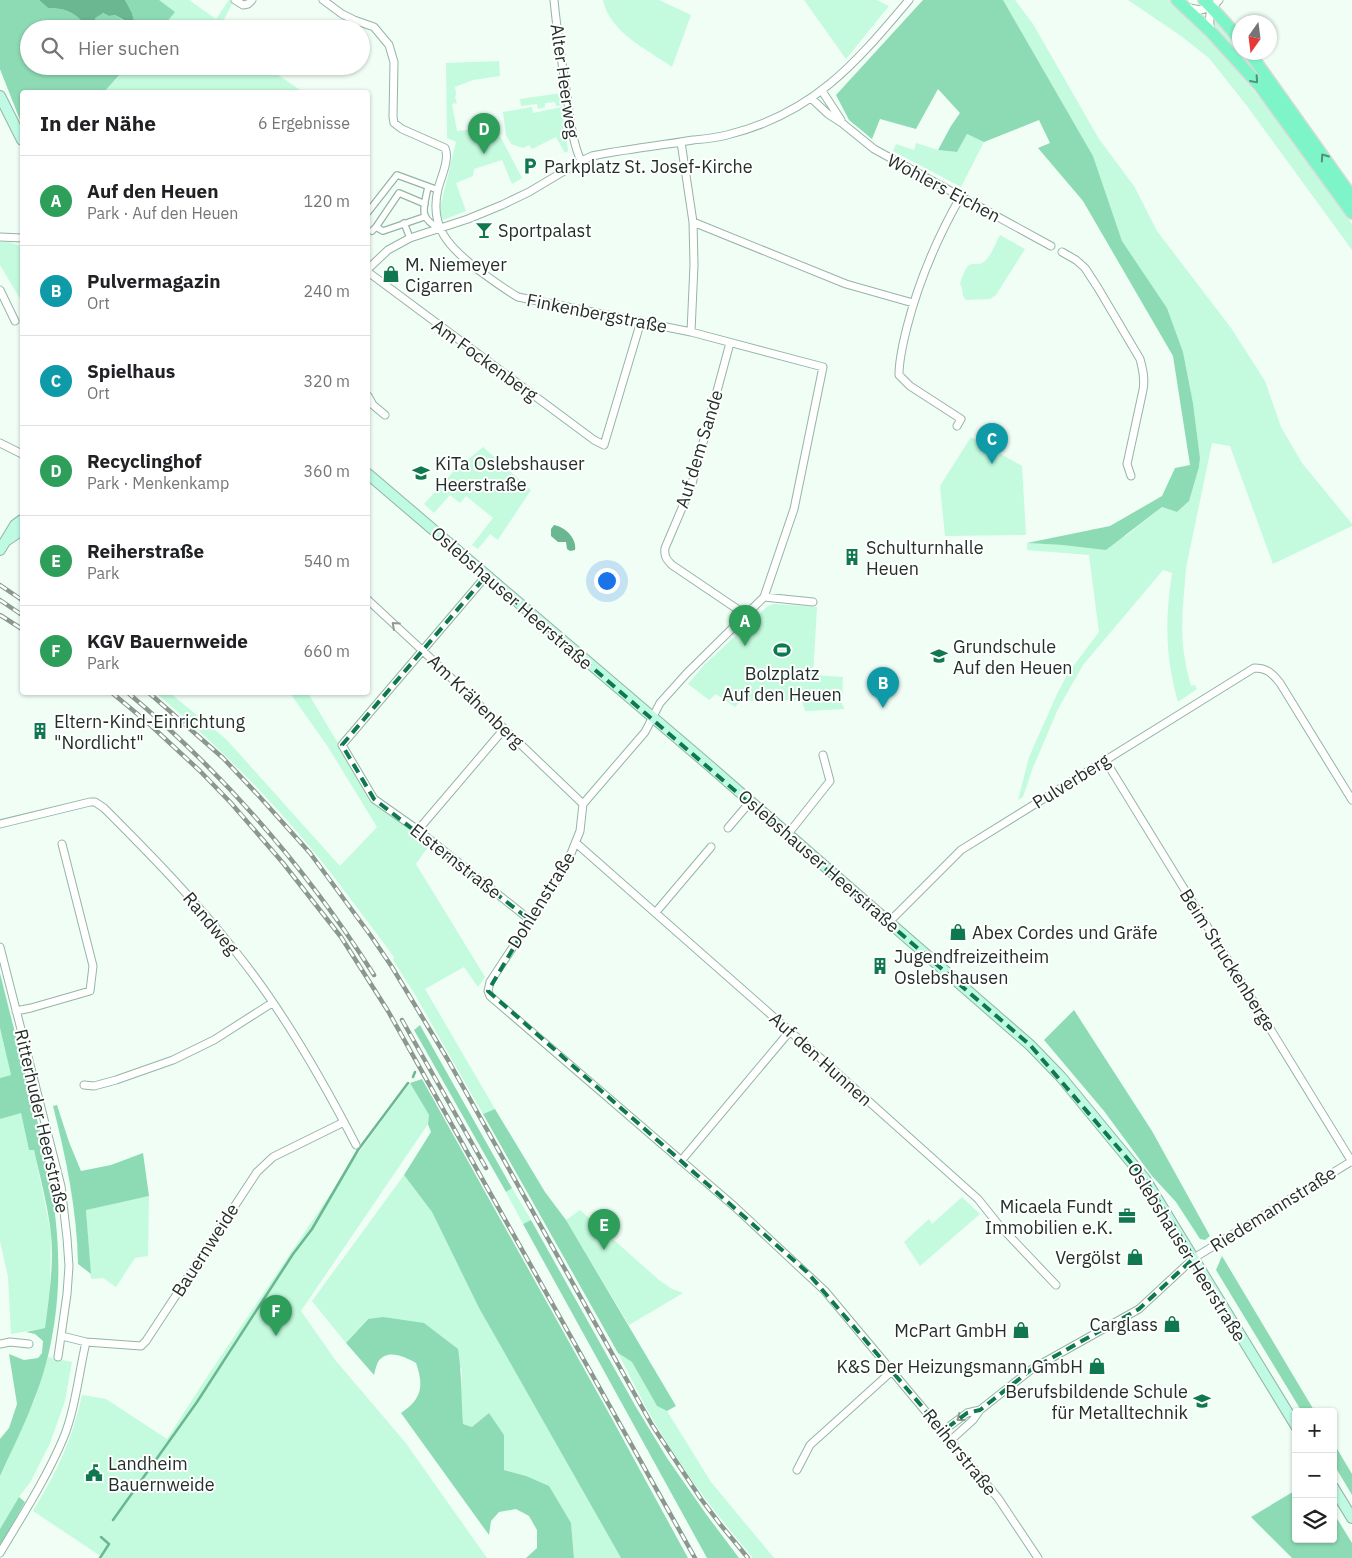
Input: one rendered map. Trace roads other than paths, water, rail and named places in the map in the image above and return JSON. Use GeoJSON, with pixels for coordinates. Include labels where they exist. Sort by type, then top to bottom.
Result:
{"type":"FeatureCollection","features":[{"type":"Feature","properties":{"kind":"main road"},"geometry":{"type":"LineString","coordinates":[[1212,2],[1232,29]]}},
{"type":"Feature","properties":{"kind":"main road"},"geometry":{"type":"LineString","coordinates":[[1181,3],[1212,32],[1259,85],[1352,213]]}},
{"type":"Feature","properties":{"kind":"main road"},"geometry":{"type":"LineString","coordinates":[[1255,60],[1352,197]]}},
{"type":"Feature","properties":{"kind":"main road"},"geometry":{"type":"LineString","coordinates":[[0,96],[20,136]]}},
{"type":"Feature","properties":{"kind":"main road","name":"Oslebshauser Heerstraße"},"geometry":{"type":"LineString","coordinates":[[370,476],[704,761],[1023,1038],[1061,1077],[1145,1179],[1292,1419]]}},
{"type":"Feature","properties":{"kind":"main road"},"geometry":{"type":"LineString","coordinates":[[0,550],[3,539],[20,521]]}},
{"type":"Feature","properties":{"kind":"main road"},"geometry":{"type":"LineString","coordinates":[[3,539],[20,531]]}},
{"type":"Feature","properties":{"kind":"main road"},"geometry":{"type":"LineString","coordinates":[[1337,1494],[1352,1518]]}},
{"type":"Feature","properties":{"kind":"street"},"geometry":{"type":"LineString","coordinates":[[235,0],[243,5],[248,4],[252,0]]}},
{"type":"Feature","properties":{"kind":"street"},"geometry":{"type":"LineString","coordinates":[[323,0],[356,20]]}},
{"type":"Feature","properties":{"kind":"street","name":"Alter Heerweg"},"geometry":{"type":"LineString","coordinates":[[554,0],[568,105],[575,148],[580,161]]}},
{"type":"Feature","properties":{"kind":"street"},"geometry":{"type":"LineString","coordinates":[[370,269],[388,250],[410,238],[440,229],[511,201],[580,161],[606,153],[726,136],[778,117],[812,99],[844,73],[909,0]]}},
{"type":"Feature","properties":{"kind":"street"},"geometry":{"type":"LineString","coordinates":[[1181,3],[1200,10],[1212,2]]}},
{"type":"Feature","properties":{"kind":"street"},"geometry":{"type":"LineString","coordinates":[[1212,2],[1208,18],[1212,32]]}},
{"type":"Feature","properties":{"kind":"street"},"geometry":{"type":"LineString","coordinates":[[370,25],[374,27],[389,45],[394,62],[394,123],[402,129],[441,145],[447,153],[435,207],[440,229]]}},
{"type":"Feature","properties":{"kind":"street","name":"Wohlers Eichen"},"geometry":{"type":"LineString","coordinates":[[822,91],[842,122]]}},
{"type":"Feature","properties":{"kind":"street","name":"Wohlers Eichen"},"geometry":{"type":"LineString","coordinates":[[812,99],[828,114],[842,122],[874,149],[1052,246]]}},
{"type":"Feature","properties":{"kind":"street"},"geometry":{"type":"LineString","coordinates":[[681,142],[693,222],[694,265],[691,332]]}},
{"type":"Feature","properties":{"kind":"street"},"geometry":{"type":"LineString","coordinates":[[370,209],[397,175],[438,190]]}},
{"type":"Feature","properties":{"kind":"street"},"geometry":{"type":"LineString","coordinates":[[428,187],[423,211],[424,217],[430,224],[440,229]]}},
{"type":"Feature","properties":{"kind":"street"},"geometry":{"type":"LineString","coordinates":[[424,217],[383,231],[374,229],[399,193],[425,204]]}},
{"type":"Feature","properties":{"kind":"street"},"geometry":{"type":"LineString","coordinates":[[957,426],[961,419],[910,386],[899,375],[899,359],[913,303],[936,242],[961,196]]}},
{"type":"Feature","properties":{"kind":"street"},"geometry":{"type":"LineString","coordinates":[[693,222],[846,284],[913,303]]}},
{"type":"Feature","properties":{"kind":"street"},"geometry":{"type":"LineString","coordinates":[[404,223],[410,238]]}},
{"type":"Feature","properties":{"kind":"street","name":"Finkenbergstraße"},"geometry":{"type":"LineString","coordinates":[[440,229],[457,253],[502,288],[518,297],[691,332],[823,367],[794,508],[764,597]]}},
{"type":"Feature","properties":{"kind":"street"},"geometry":{"type":"LineString","coordinates":[[0,237],[20,238]]}},
{"type":"Feature","properties":{"kind":"street"},"geometry":{"type":"LineString","coordinates":[[1062,252],[1085,268],[1143,368],[1143,390],[1127,464],[1131,476]]}},
{"type":"Feature","properties":{"kind":"street","name":"Am Fockenberg"},"geometry":{"type":"LineString","coordinates":[[370,272],[594,440],[604,444],[641,321]]}},
{"type":"Feature","properties":{"kind":"street"},"geometry":{"type":"LineString","coordinates":[[0,290],[15,321]]}},
{"type":"Feature","properties":{"kind":"street","name":"Auf dem Sande"},"geometry":{"type":"LineString","coordinates":[[730,343],[691,487],[664,554],[666,560],[746,615]]}},
{"type":"Feature","properties":{"kind":"street"},"geometry":{"type":"LineString","coordinates":[[370,400],[373,405],[385,415]]}},
{"type":"Feature","properties":{"kind":"street"},"geometry":{"type":"LineString","coordinates":[[0,443],[20,453]]}},
{"type":"Feature","properties":{"kind":"street"},"geometry":{"type":"LineString","coordinates":[[423,650],[486,576]]}},
{"type":"Feature","properties":{"kind":"street"},"geometry":{"type":"LineString","coordinates":[[583,804],[645,732],[660,703],[686,673],[764,597],[813,602]]}},
{"type":"Feature","properties":{"kind":"street","name":"Am Krähenberg"},"geometry":{"type":"LineString","coordinates":[[370,602],[423,650],[583,804]]}},
{"type":"Feature","properties":{"kind":"street","name":"Elsternstraße"},"geometry":{"type":"LineString","coordinates":[[423,650],[342,745],[374,799],[418,830],[530,920]]}},
{"type":"Feature","properties":{"kind":"street","name":"Pulverberg"},"geometry":{"type":"LineString","coordinates":[[889,922],[961,850],[1254,668],[1264,668],[1270,671],[1280,682],[1352,800]]}},
{"type":"Feature","properties":{"kind":"street"},"geometry":{"type":"LineString","coordinates":[[418,830],[504,729]]}},
{"type":"Feature","properties":{"kind":"street"},"geometry":{"type":"LineString","coordinates":[[788,834],[830,781],[823,755]]}},
{"type":"Feature","properties":{"kind":"street","name":"Beim Struckenberge"},"geometry":{"type":"LineString","coordinates":[[1105,760],[1352,1161]]}},
{"type":"Feature","properties":{"kind":"street","name":"Randweg"},"geometry":{"type":"LineString","coordinates":[[0,824],[90,802],[95,802],[104,808],[199,908],[236,952],[272,1003],[311,1064],[356,1145]]}},
{"type":"Feature","properties":{"kind":"street"},"geometry":{"type":"LineString","coordinates":[[728,828],[750,802]]}},
{"type":"Feature","properties":{"kind":"street","name":"Dohlenstraße"},"geometry":{"type":"LineString","coordinates":[[490,982],[566,866],[580,831],[583,804]]}},
{"type":"Feature","properties":{"kind":"street","name":"Auf den Hunnen"},"geometry":{"type":"LineString","coordinates":[[576,843],[978,1199],[998,1224],[1056,1285]]}},
{"type":"Feature","properties":{"kind":"street"},"geometry":{"type":"LineString","coordinates":[[16,1011],[90,991],[93,966],[62,844]]}},
{"type":"Feature","properties":{"kind":"street"},"geometry":{"type":"LineString","coordinates":[[656,912],[711,847]]}},
{"type":"Feature","properties":{"kind":"street","name":"Ritterhuder Heerstraße"},"geometry":{"type":"LineString","coordinates":[[0,947],[61,1186],[69,1266],[58,1357]]}},
{"type":"Feature","properties":{"kind":"street","name":"Reiherstraße"},"geometry":{"type":"LineString","coordinates":[[490,982],[488,987],[490,996],[735,1207],[826,1291],[998,1498],[1038,1558]]}},
{"type":"Feature","properties":{"kind":"street"},"geometry":{"type":"LineString","coordinates":[[84,1085],[94,1086],[116,1080],[172,1060],[214,1040],[272,1003]]}},
{"type":"Feature","properties":{"kind":"street"},"geometry":{"type":"LineString","coordinates":[[681,1161],[790,1031]]}},
{"type":"Feature","properties":{"kind":"street","name":"Bauernweide"},"geometry":{"type":"LineString","coordinates":[[62,1336],[86,1342],[141,1346],[257,1172],[273,1157],[344,1122]]}},
{"type":"Feature","properties":{"kind":"street","name":"Riedemannstraße"},"geometry":{"type":"LineString","coordinates":[[980,1410],[1032,1369],[1139,1308],[1194,1258],[1352,1161]]}},
{"type":"Feature","properties":{"kind":"street"},"geometry":{"type":"LineString","coordinates":[[0,1344],[10,1342],[29,1344]]}},
{"type":"Feature","properties":{"kind":"street"},"geometry":{"type":"LineString","coordinates":[[0,1553],[42,1481],[64,1438],[86,1342]]}},
{"type":"Feature","properties":{"kind":"street"},"geometry":{"type":"LineString","coordinates":[[797,1470],[810,1445],[892,1371]]}},
{"type":"Feature","properties":{"kind":"street"},"geometry":{"type":"LineString","coordinates":[[943,1431],[967,1413],[980,1410]]}},
{"type":"Feature","properties":{"kind":"street"},"geometry":{"type":"LineString","coordinates":[[950,1440],[973,1420],[980,1410]]}},
{"type":"Feature","properties":{"kind":"waterway"},"geometry":{"type":"LineString","coordinates":[[413,1077],[415,1072]]}},
{"type":"Feature","properties":{"kind":"waterway"},"geometry":{"type":"LineString","coordinates":[[113,1520],[197,1402],[293,1254],[312,1229],[358,1150],[408,1083]]}},
{"type":"Feature","properties":{"kind":"waterway"},"geometry":{"type":"LineString","coordinates":[[100,1558],[109,1544],[101,1537]]}},
{"type":"Feature","properties":{"kind":"railway"},"geometry":{"type":"LineString","coordinates":[[0,585],[20,599]]}},
{"type":"Feature","properties":{"kind":"railway"},"geometry":{"type":"LineString","coordinates":[[0,600],[20,614]]}},
{"type":"Feature","properties":{"kind":"railway"},"geometry":{"type":"LineString","coordinates":[[0,615],[20,628]]}},
{"type":"Feature","properties":{"kind":"railway"},"geometry":{"type":"LineString","coordinates":[[115,695],[200,771],[231,803],[283,863],[341,937],[388,1011],[695,1558]]}},
{"type":"Feature","properties":{"kind":"railway"},"geometry":{"type":"LineString","coordinates":[[130,695],[197,755],[261,824],[321,897],[374,975]]}},
{"type":"Feature","properties":{"kind":"railway"},"geometry":{"type":"LineString","coordinates":[[151,695],[223,758],[258,795],[310,853],[371,936],[448,1060],[652,1425],[701,1499],[748,1558]]}},
{"type":"Feature","properties":{"kind":"railway"},"geometry":{"type":"LineString","coordinates":[[402,1020],[486,1168]]}},
{"type":"Feature","properties":{"kind":"place","name":"Recyclinghof"},"geometry":{"type":"Point","coordinates":[484,154]}},
{"type":"Feature","properties":{"kind":"place","name":"Parkplatz St. Josef-Kirche"},"geometry":{"type":"Point","coordinates":[530,166]}},
{"type":"Feature","properties":{"kind":"place","name":"Sportpalast"},"geometry":{"type":"Point","coordinates":[484,230]}},
{"type":"Feature","properties":{"kind":"place","name":"M. Niemeyer Cigarren"},"geometry":{"type":"Point","coordinates":[391,274]}},
{"type":"Feature","properties":{"kind":"place","name":"Spielhaus"},"geometry":{"type":"Point","coordinates":[992,464]}},
{"type":"Feature","properties":{"kind":"place","name":"KiTa Oslebshauser Heerstraße"},"geometry":{"type":"Point","coordinates":[421,473]}},
{"type":"Feature","properties":{"kind":"place","name":"Schulturnhalle Heuen"},"geometry":{"type":"Point","coordinates":[852,557]}},
{"type":"Feature","properties":{"kind":"place","name":"Auf den Heuen"},"geometry":{"type":"Point","coordinates":[745,646]}},
{"type":"Feature","properties":{"kind":"place","name":"Bolzplatz Auf den Heuen"},"geometry":{"type":"Point","coordinates":[782,650]}},
{"type":"Feature","properties":{"kind":"place","name":"Grundschule Auf den Heuen"},"geometry":{"type":"Point","coordinates":[939,656]}},
{"type":"Feature","properties":{"kind":"place","name":"Pulvermagazin"},"geometry":{"type":"Point","coordinates":[883,708]}},
{"type":"Feature","properties":{"kind":"place","name":"Eltern-Kind-Einrichtung \"Nordlicht\""},"geometry":{"type":"Point","coordinates":[40,731]}},
{"type":"Feature","properties":{"kind":"place","name":"Abex Cordes und Gräfe"},"geometry":{"type":"Point","coordinates":[958,932]}},
{"type":"Feature","properties":{"kind":"place","name":"Jugendfreizeitheim Oslebshausen"},"geometry":{"type":"Point","coordinates":[880,966]}},
{"type":"Feature","properties":{"kind":"place","name":"Micaela Fundt Immobilien e.K."},"geometry":{"type":"Point","coordinates":[1127,1216]}},
{"type":"Feature","properties":{"kind":"place","name":"Reiherstraße"},"geometry":{"type":"Point","coordinates":[604,1250]}},
{"type":"Feature","properties":{"kind":"place","name":"Vergölst"},"geometry":{"type":"Point","coordinates":[1135,1257]}},
{"type":"Feature","properties":{"kind":"place","name":"Carglass"},"geometry":{"type":"Point","coordinates":[1172,1324]}},
{"type":"Feature","properties":{"kind":"place","name":"McPart GmbH"},"geometry":{"type":"Point","coordinates":[1021,1330]}},
{"type":"Feature","properties":{"kind":"place","name":"KGV Bauernweide"},"geometry":{"type":"Point","coordinates":[276,1336]}},
{"type":"Feature","properties":{"kind":"place","name":"K&S Der Heizungsmann GmbH"},"geometry":{"type":"Point","coordinates":[1097,1366]}},
{"type":"Feature","properties":{"kind":"place","name":"Berufsbildende Schule für Metalltechnik"},"geometry":{"type":"Point","coordinates":[1202,1401]}},
{"type":"Feature","properties":{"kind":"place","name":"Landheim Bauernweide"},"geometry":{"type":"Point","coordinates":[94,1473]}}]}
